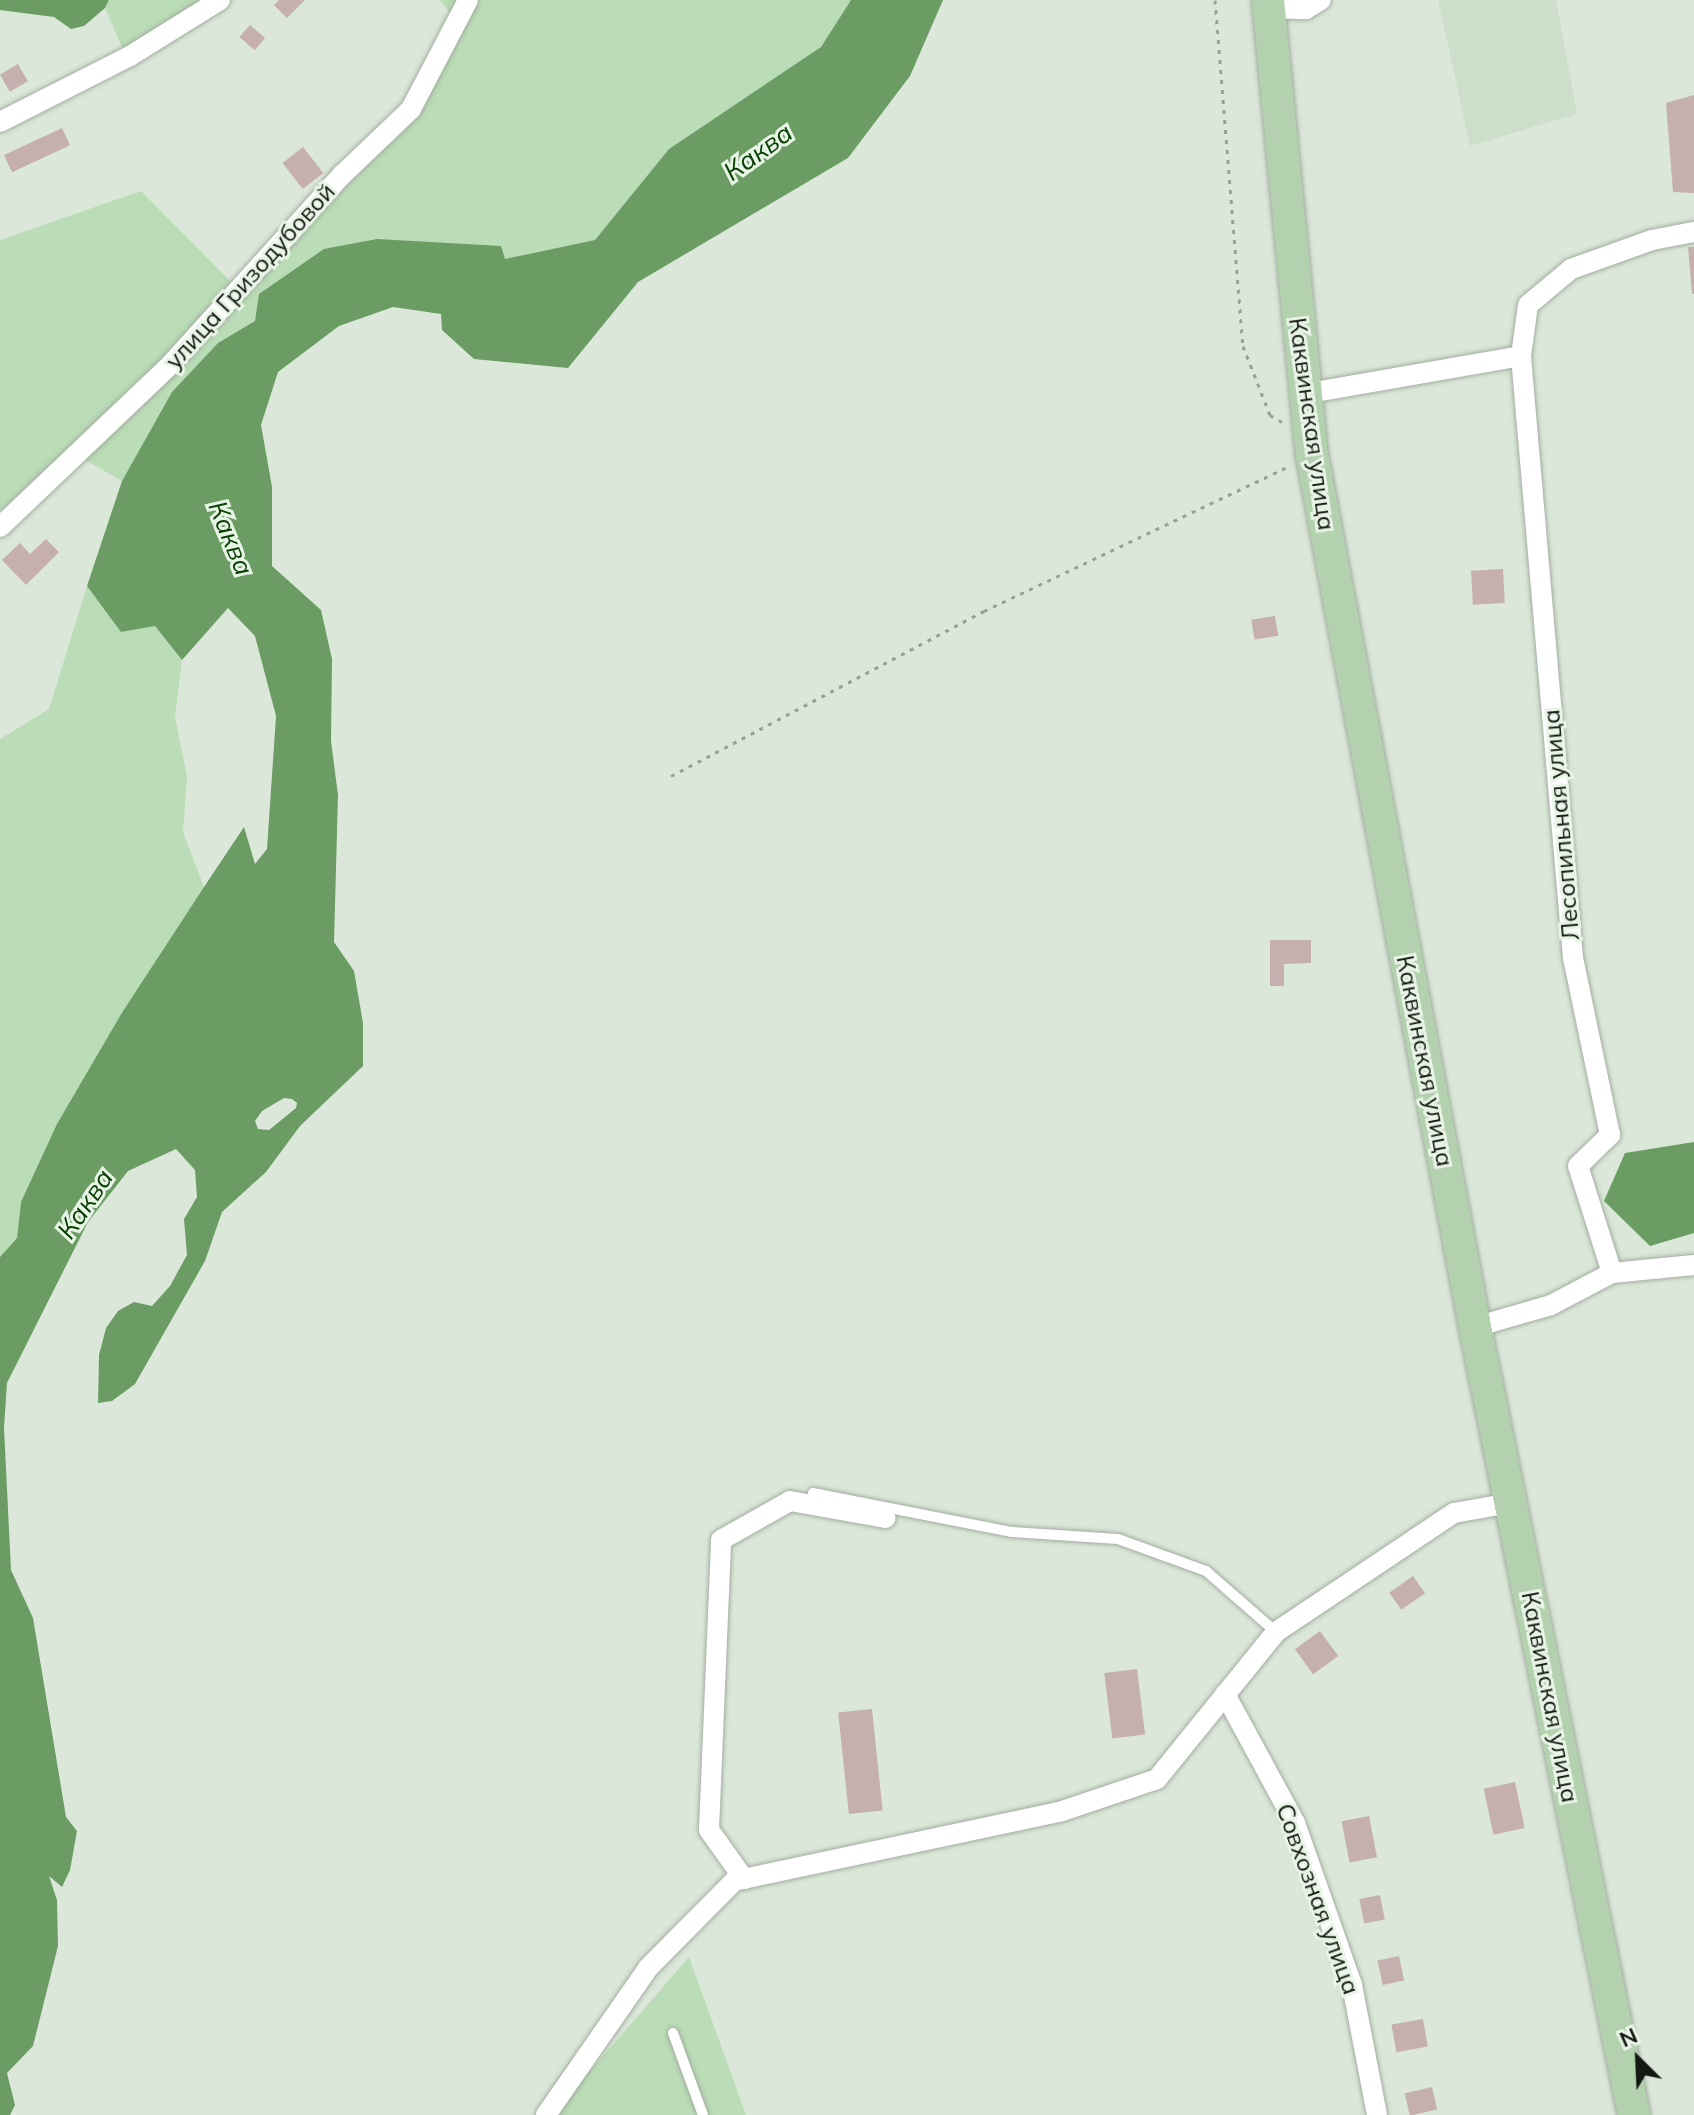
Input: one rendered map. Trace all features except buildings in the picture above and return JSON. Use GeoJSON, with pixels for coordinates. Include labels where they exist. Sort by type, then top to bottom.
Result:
{"type":"FeatureCollection","features":[{"type":"Feature","properties":{"kind":"main road","name":"Каквинская улица"},"geometry":{"type":"LineString","coordinates":[[1268,4],[1311,446],[1475,1327],[1634,2115]]}},
{"type":"Feature","properties":{"kind":"street"},"geometry":{"type":"LineString","coordinates":[[0,122],[130,56],[220,0]]}},
{"type":"Feature","properties":{"kind":"street","name":"улица Гризодубовой"},"geometry":{"type":"LineString","coordinates":[[0,527],[172,363],[343,174],[411,109],[468,0]]}},
{"type":"Feature","properties":{"kind":"street"},"geometry":{"type":"LineString","coordinates":[[1268,4],[1306,9],[1321,0]]}},
{"type":"Feature","properties":{"kind":"street"},"geometry":{"type":"LineString","coordinates":[[1304,394],[1521,356],[1528,305],[1571,269],[1652,240],[1694,232]]}},
{"type":"Feature","properties":{"kind":"street","name":"Лесопильная улица"},"geometry":{"type":"LineString","coordinates":[[1521,356],[1573,958],[1610,1135],[1578,1166],[1612,1273]]}},
{"type":"Feature","properties":{"kind":"street"},"geometry":{"type":"LineString","coordinates":[[1475,1327],[1551,1305],[1612,1273],[1694,1265]]}},
{"type":"Feature","properties":{"kind":"street"},"geometry":{"type":"LineString","coordinates":[[744,1879],[709,1830],[721,1540],[790,1501],[885,1518]]}},
{"type":"Feature","properties":{"kind":"street"},"geometry":{"type":"LineString","coordinates":[[546,2115],[648,1968],[734,1881],[1062,1811],[1157,1779],[1276,1632],[1454,1513],[1510,1503]]}},
{"type":"Feature","properties":{"kind":"street","name":"Совхозная улица"},"geometry":{"type":"LineString","coordinates":[[1225,1694],[1295,1823],[1352,1985],[1377,2115]]}},
{"type":"Feature","properties":{"kind":"lane"},"geometry":{"type":"LineString","coordinates":[[813,1493],[1012,1532],[1118,1539],[1206,1571],[1276,1632]]}},
{"type":"Feature","properties":{"kind":"lane"},"geometry":{"type":"LineString","coordinates":[[673,2033],[703,2115]]}},
{"type":"Feature","properties":{"kind":"path"},"geometry":{"type":"LineString","coordinates":[[671,776],[984,611],[1311,446],[1270,415],[1243,346],[1215,0]]}},
{"type":"Feature","properties":{"kind":"shaded area"},"geometry":{"type":"Polygon","coordinates":[[[109,0],[214,0],[130,56],[122,47],[105,8],[109,0]]]}},
{"type":"Feature","properties":{"kind":"shaded area"},"geometry":{"type":"Polygon","coordinates":[[[440,0],[851,0],[821,47],[669,149],[595,240],[504,259],[501,246],[255,321],[218,343],[172,392],[122,481],[78,456],[9,519],[0,509],[0,240],[141,191],[239,290],[411,109],[455,19],[440,0]]]}},
{"type":"Feature","properties":{"kind":"shaded area"},"geometry":{"type":"Polygon","coordinates":[[[1438,0],[1556,0],[1577,114],[1470,146],[1438,0]]]}},
{"type":"Feature","properties":{"kind":"shaded area"},"geometry":{"type":"Polygon","coordinates":[[[87,586],[121,632],[155,626],[182,660],[175,717],[187,777],[183,832],[204,887],[123,1011],[21,1202],[17,1238],[0,1257],[0,739],[49,709],[87,586]]]}},
{"type":"Feature","properties":{"kind":"shaded area"},"geometry":{"type":"Polygon","coordinates":[[[689,1957],[746,2115],[552,2115],[689,1957]]]}},
{"type":"Feature","properties":{"kind":"water"},"geometry":{"type":"Polygon","coordinates":[[[0,0],[109,0],[105,8],[84,26],[71,29],[54,17],[0,10],[0,0]]]}},
{"type":"Feature","properties":{"kind":"water","name":"Каква"},"geometry":{"type":"Polygon","coordinates":[[[851,0],[943,0],[910,76],[848,158],[638,282],[568,368],[474,359],[442,330],[441,314],[393,307],[339,326],[278,372],[261,425],[272,487],[272,566],[321,610],[332,659],[331,741],[338,795],[334,942],[354,971],[363,1023],[363,1066],[300,1126],[266,1172],[222,1212],[205,1261],[135,1384],[112,1401],[98,1403],[99,1355],[106,1328],[118,1311],[134,1302],[152,1306],[170,1286],[187,1255],[184,1219],[197,1197],[195,1170],[176,1149],[128,1171],[88,1222],[7,1383],[4,1428],[11,1570],[33,1618],[66,1817],[77,1831],[70,1870],[62,1887],[49,1876],[57,1900],[58,1946],[33,2046],[7,2073],[15,2105],[10,2115],[0,2115],[0,1257],[17,1238],[21,1202],[57,1124],[123,1011],[204,887],[244,827],[255,864],[267,849],[276,716],[255,636],[228,608],[182,660],[155,626],[121,632],[87,586],[122,481],[172,392],[218,343],[255,321],[259,294],[324,249],[377,239],[501,246],[505,259],[595,240],[669,149],[821,47],[851,0]],[[284,1098],[262,1111],[255,1121],[258,1129],[269,1130],[296,1108],[297,1103],[284,1098]]]}},
{"type":"Feature","properties":{"kind":"water"},"geometry":{"type":"Polygon","coordinates":[[[1694,1142],[1694,1233],[1650,1246],[1604,1201],[1625,1153],[1694,1142]]]}}]}
